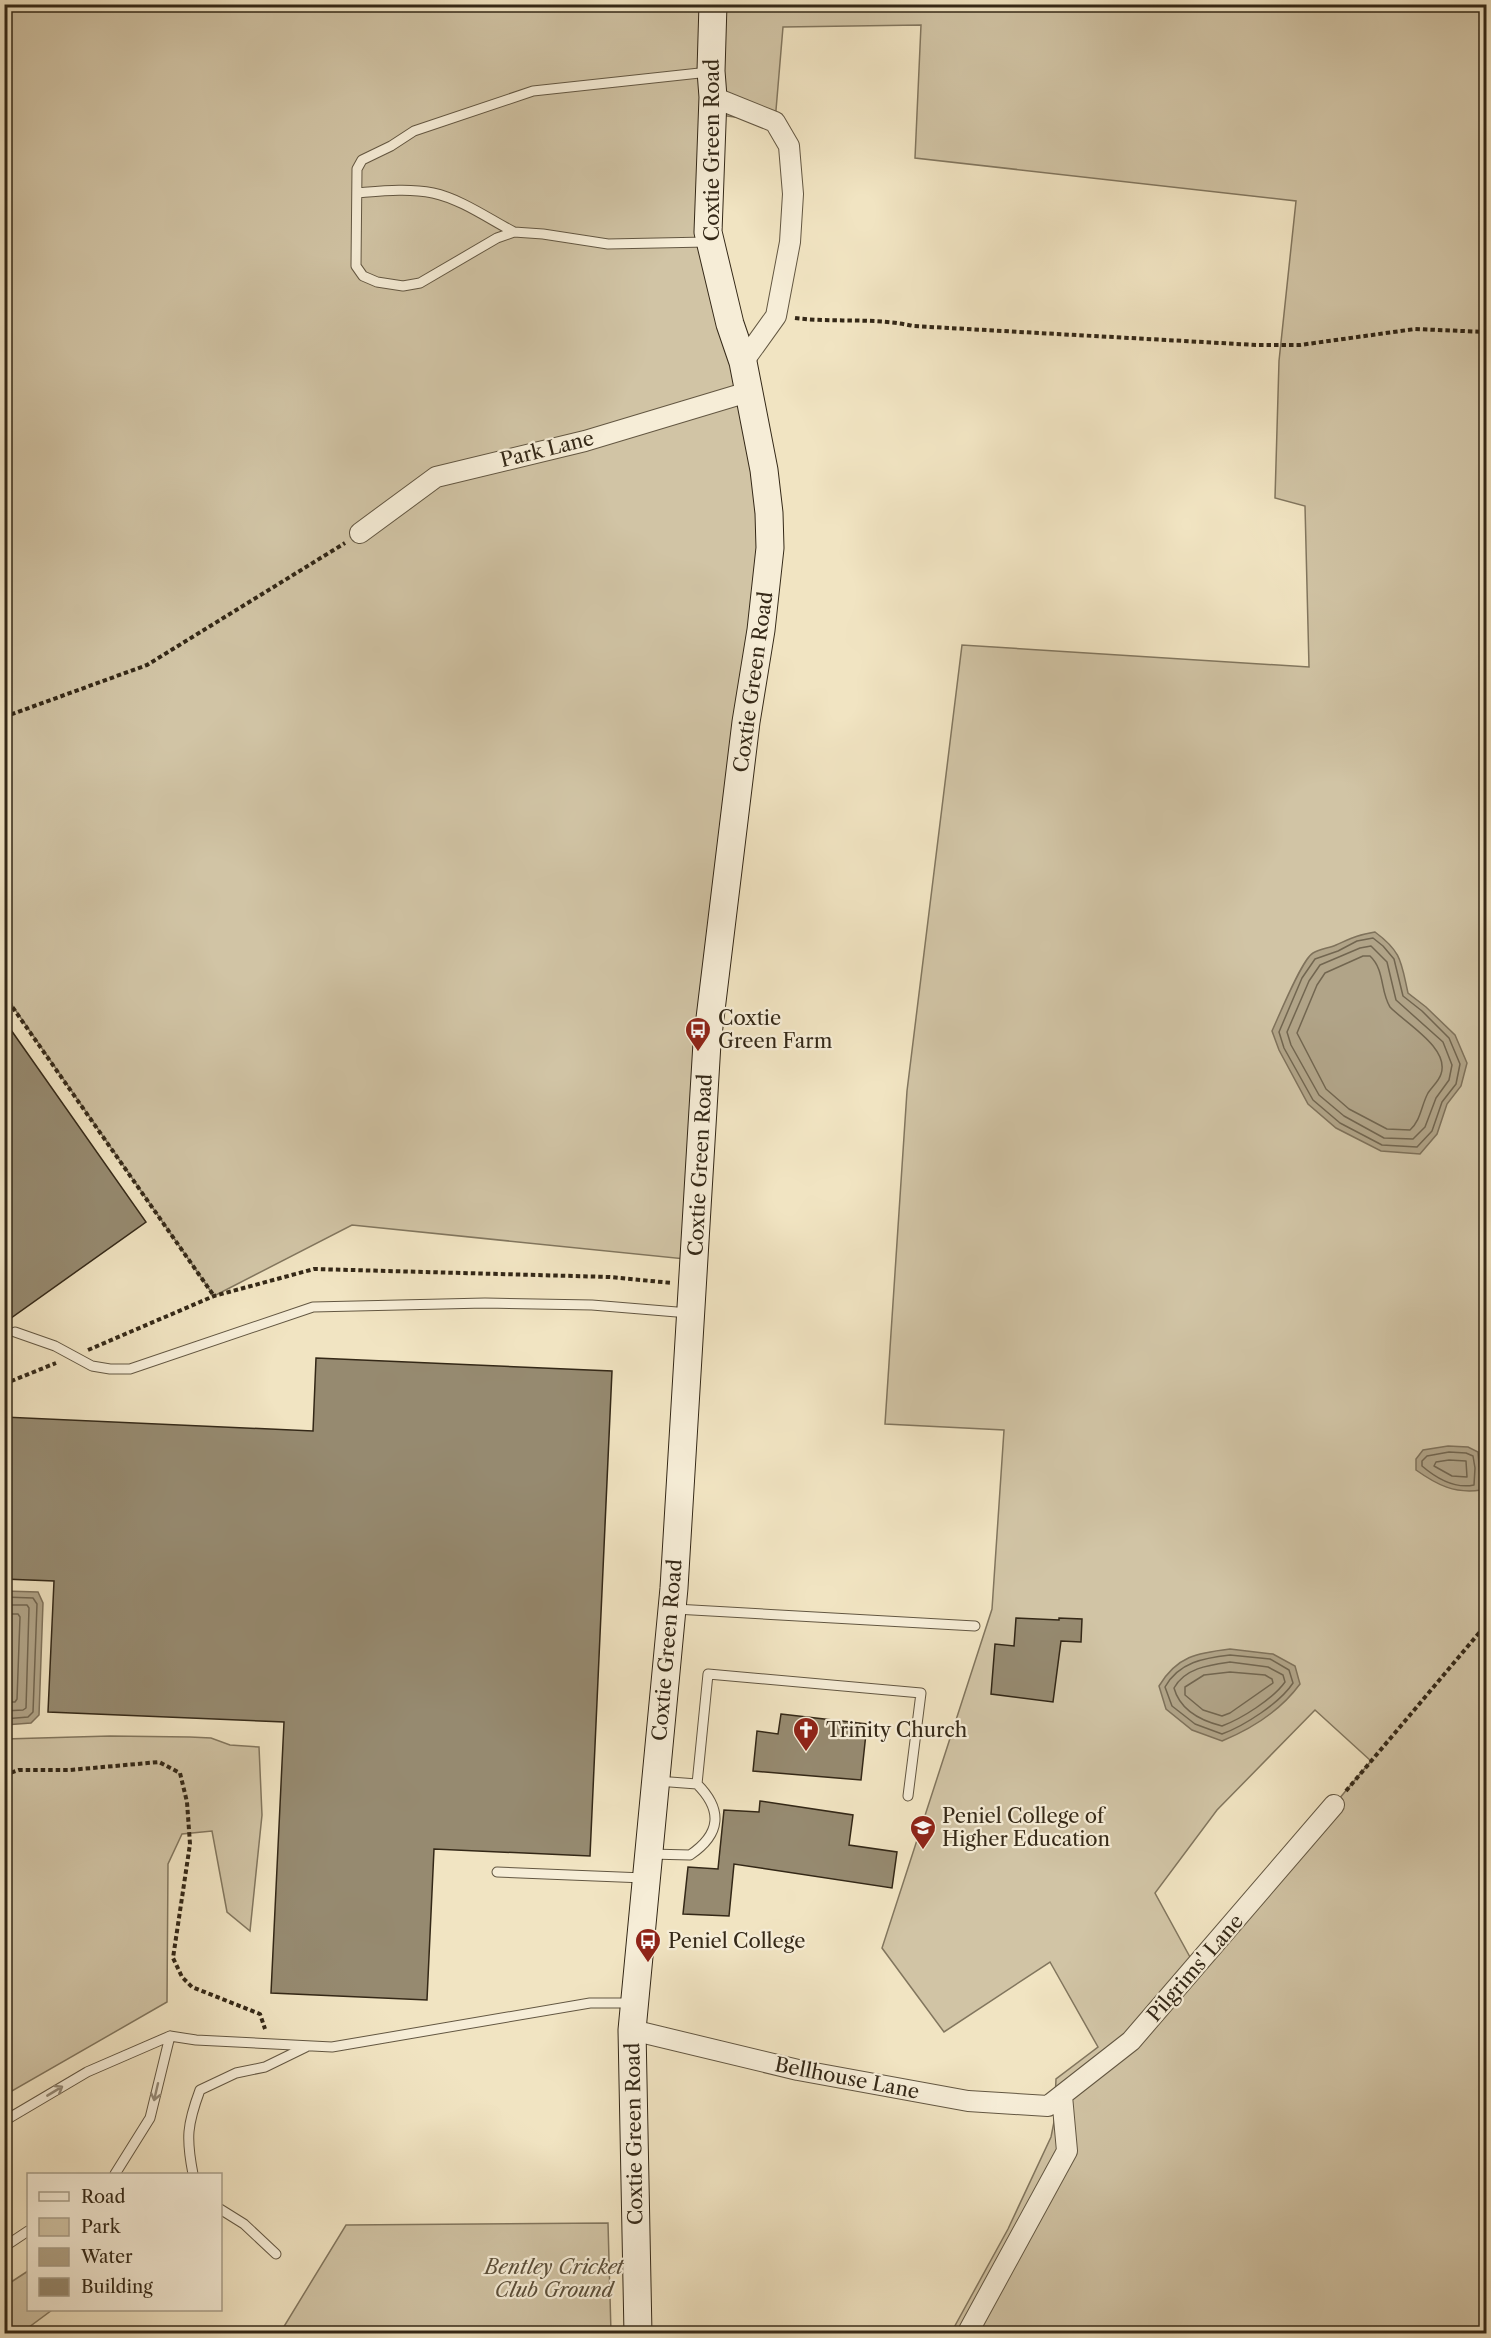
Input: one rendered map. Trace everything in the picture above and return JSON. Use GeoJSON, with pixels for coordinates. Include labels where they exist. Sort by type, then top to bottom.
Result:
{"type":"FeatureCollection","features":[{"type":"Feature","properties":{"kind":"street","name":"Coxtie Green Road"},"geometry":{"type":"LineString","coordinates":[[638,2334],[632,2030],[672,1609],[708,1043],[746,722],[761,630],[770,548],[764,470],[743,362],[730,324],[708,232],[713,4]]}},
{"type":"Feature","properties":{"kind":"street"},"geometry":{"type":"LineString","coordinates":[[712,84],[775,122],[789,146],[793,194],[790,242],[776,316],[743,362]]}},
{"type":"Feature","properties":{"kind":"street","name":"Park Lane"},"geometry":{"type":"LineString","coordinates":[[360,533],[436,477],[585,441],[748,392]]}},
{"type":"Feature","properties":{"kind":"street","name":"Pilgrims' Lane"},"geometry":{"type":"LineString","coordinates":[[1062,2096],[1131,2041],[1334,1805]]}},
{"type":"Feature","properties":{"kind":"street","name":"Bellhouse Lane"},"geometry":{"type":"LineString","coordinates":[[632,2030],[798,2070],[968,2101],[1048,2106],[1062,2096]]}},
{"type":"Feature","properties":{"kind":"street"},"geometry":{"type":"LineString","coordinates":[[967,2334],[1066,2151],[1062,2096]]}},
{"type":"Feature","properties":{"kind":"lane"},"geometry":{"type":"LineString","coordinates":[[710,242],[608,244],[514,232],[497,238],[420,283],[403,286],[377,282],[363,276],[356,266],[357,169],[362,160],[391,146],[414,131],[533,91],[712,84]]}},
{"type":"Feature","properties":{"kind":"lane"},"geometry":{"type":"LineString","coordinates":[[357,193],[406,190],[434,193],[514,232]]}},
{"type":"Feature","properties":{"kind":"lane"},"geometry":{"type":"LineString","coordinates":[[15,1332],[55,1346],[92,1366],[110,1369],[130,1368],[313,1307],[592,1305],[692,1313]]}},
{"type":"Feature","properties":{"kind":"lane"},"geometry":{"type":"LineString","coordinates":[[672,1609],[975,1626]]}},
{"type":"Feature","properties":{"kind":"lane"},"geometry":{"type":"LineString","coordinates":[[697,1784],[708,1674],[921,1693],[908,1796]]}},
{"type":"Feature","properties":{"kind":"lane"},"geometry":{"type":"LineString","coordinates":[[497,1872],[647,1866],[690,1855],[710,1837],[714,1825],[714,1807],[697,1784],[655,1780]]}},
{"type":"Feature","properties":{"kind":"lane"},"geometry":{"type":"LineString","coordinates":[[4,2121],[87,2072],[170,2036],[196,2040],[332,2047],[590,2003],[634,2003]]}},
{"type":"Feature","properties":{"kind":"lane"},"geometry":{"type":"LineString","coordinates":[[116,2173],[150,2118],[170,2036]]}},
{"type":"Feature","properties":{"kind":"lane"},"geometry":{"type":"LineString","coordinates":[[193,2173],[189,2152],[189,2120],[200,2090],[236,2073],[265,2067],[307,2046]]}},
{"type":"Feature","properties":{"kind":"lane"},"geometry":{"type":"LineString","coordinates":[[222,2210],[244,2224],[276,2254]]}},
{"type":"Feature","properties":{"kind":"lane"},"geometry":{"type":"LineString","coordinates":[[4,2247],[27,2232]]}},
{"type":"Feature","properties":{"kind":"path"},"geometry":{"type":"LineString","coordinates":[[776,316],[822,321],[890,321],[913,326],[1256,345],[1300,345],[1415,329],[1486,332]]}},
{"type":"Feature","properties":{"kind":"path"},"geometry":{"type":"LineString","coordinates":[[4,717],[147,665],[360,533]]}},
{"type":"Feature","properties":{"kind":"path"},"geometry":{"type":"LineString","coordinates":[[4,995],[214,1296]]}},
{"type":"Feature","properties":{"kind":"path"},"geometry":{"type":"LineString","coordinates":[[1334,1805],[1479,1633],[1486,1629]]}},
{"type":"Feature","properties":{"kind":"path"},"geometry":{"type":"LineString","coordinates":[[4,1775],[19,1770],[70,1770],[159,1762],[180,1773],[187,1802],[190,1844],[173,1958],[182,1977],[192,1987],[260,2014],[271,2044]]}},
{"type":"Feature","properties":{"kind":"green space"},"geometry":{"type":"Polygon","coordinates":[[[4,5],[1486,5],[1486,2333],[951,2333],[1008,2229],[1051,2137],[1056,2079],[1098,2047],[1050,1962],[944,2032],[882,1948],[992,1609],[1004,1430],[885,1424],[907,1091],[962,645],[1309,667],[1305,506],[1275,498],[1279,361],[1296,201],[915,158],[921,25],[783,27],[775,122],[719,115],[720,244],[764,470],[695,1260],[352,1225],[214,1296],[5,995],[4,5]],[[1315,1710],[1217,1810],[1155,1893],[1196,1968],[1371,1761],[1315,1710]]]}},
{"type":"Feature","properties":{"kind":"green space"},"geometry":{"type":"Polygon","coordinates":[[[110,1736],[211,1738],[230,1745],[259,1747],[262,1815],[250,1931],[227,1912],[212,1831],[182,1834],[168,1864],[167,2002],[5,2095],[5,1739],[110,1736]]]}},
{"type":"Feature","properties":{"kind":"green space","name":"Bentley Cricket Club Ground"},"geometry":{"type":"Polygon","coordinates":[[[608,2223],[611,2333],[280,2333],[346,2225],[608,2223]]]}},
{"type":"Feature","properties":{"kind":"green space"},"geometry":{"type":"Polygon","coordinates":[[[27,2272],[27,2311],[51,2311],[21,2333],[5,2333],[5,2286],[27,2272]]]}},
{"type":"Feature","properties":{"kind":"water"},"geometry":{"type":"Polygon","coordinates":[[[1375,932],[1391,946],[1399,958],[1408,993],[1455,1035],[1467,1063],[1461,1086],[1447,1104],[1437,1134],[1420,1154],[1381,1151],[1336,1128],[1308,1104],[1279,1050],[1272,1031],[1308,957],[1319,950],[1375,932]]]}},
{"type":"Feature","properties":{"kind":"water"},"geometry":{"type":"Polygon","coordinates":[[[1448,1446],[1468,1447],[1478,1452],[1481,1490],[1463,1491],[1447,1487],[1416,1470],[1416,1459],[1423,1450],[1448,1446]]]}},
{"type":"Feature","properties":{"kind":"water"},"geometry":{"type":"Polygon","coordinates":[[[5,1591],[38,1592],[43,1603],[39,1715],[31,1723],[5,1725],[5,1591]]]}},
{"type":"Feature","properties":{"kind":"water"},"geometry":{"type":"Polygon","coordinates":[[[1230,1649],[1273,1654],[1295,1666],[1300,1684],[1265,1718],[1222,1741],[1192,1730],[1166,1709],[1159,1686],[1173,1668],[1181,1662],[1208,1652],[1230,1649]]]}},
{"type":"Feature","properties":{"kind":"building"},"geometry":{"type":"Polygon","coordinates":[[[4,1020],[146,1222],[4,1323],[4,1020]]]}},
{"type":"Feature","properties":{"kind":"building"},"geometry":{"type":"Polygon","coordinates":[[[316,1358],[612,1371],[590,1856],[434,1849],[427,2000],[271,1993],[284,1722],[48,1712],[54,1581],[4,1579],[4,1417],[313,1431],[316,1358]]]}},
{"type":"Feature","properties":{"kind":"building"},"geometry":{"type":"Polygon","coordinates":[[[1016,1618],[1082,1619],[1081,1642],[1061,1641],[1053,1702],[991,1694],[995,1644],[1014,1646],[1016,1618]]]}},
{"type":"Feature","properties":{"kind":"building"},"geometry":{"type":"Polygon","coordinates":[[[781,1714],[867,1724],[861,1780],[753,1771],[757,1731],[778,1734],[781,1714]]]}},
{"type":"Feature","properties":{"kind":"building"},"geometry":{"type":"Polygon","coordinates":[[[760,1801],[853,1815],[849,1845],[897,1852],[892,1888],[734,1864],[729,1916],[683,1914],[688,1867],[718,1869],[724,1810],[759,1812],[760,1801]]]}},
{"type":"Feature","properties":{"kind":"place","name":"Coxtie Green Farm"},"geometry":{"type":"Point","coordinates":[698,1053]}},
{"type":"Feature","properties":{"kind":"place","name":"Trinity Church"},"geometry":{"type":"Point","coordinates":[806,1753]}},
{"type":"Feature","properties":{"kind":"place","name":"Peniel College of Higher Education"},"geometry":{"type":"Point","coordinates":[923,1851]}},
{"type":"Feature","properties":{"kind":"place","name":"Peniel College"},"geometry":{"type":"Point","coordinates":[648,1964]}}]}
